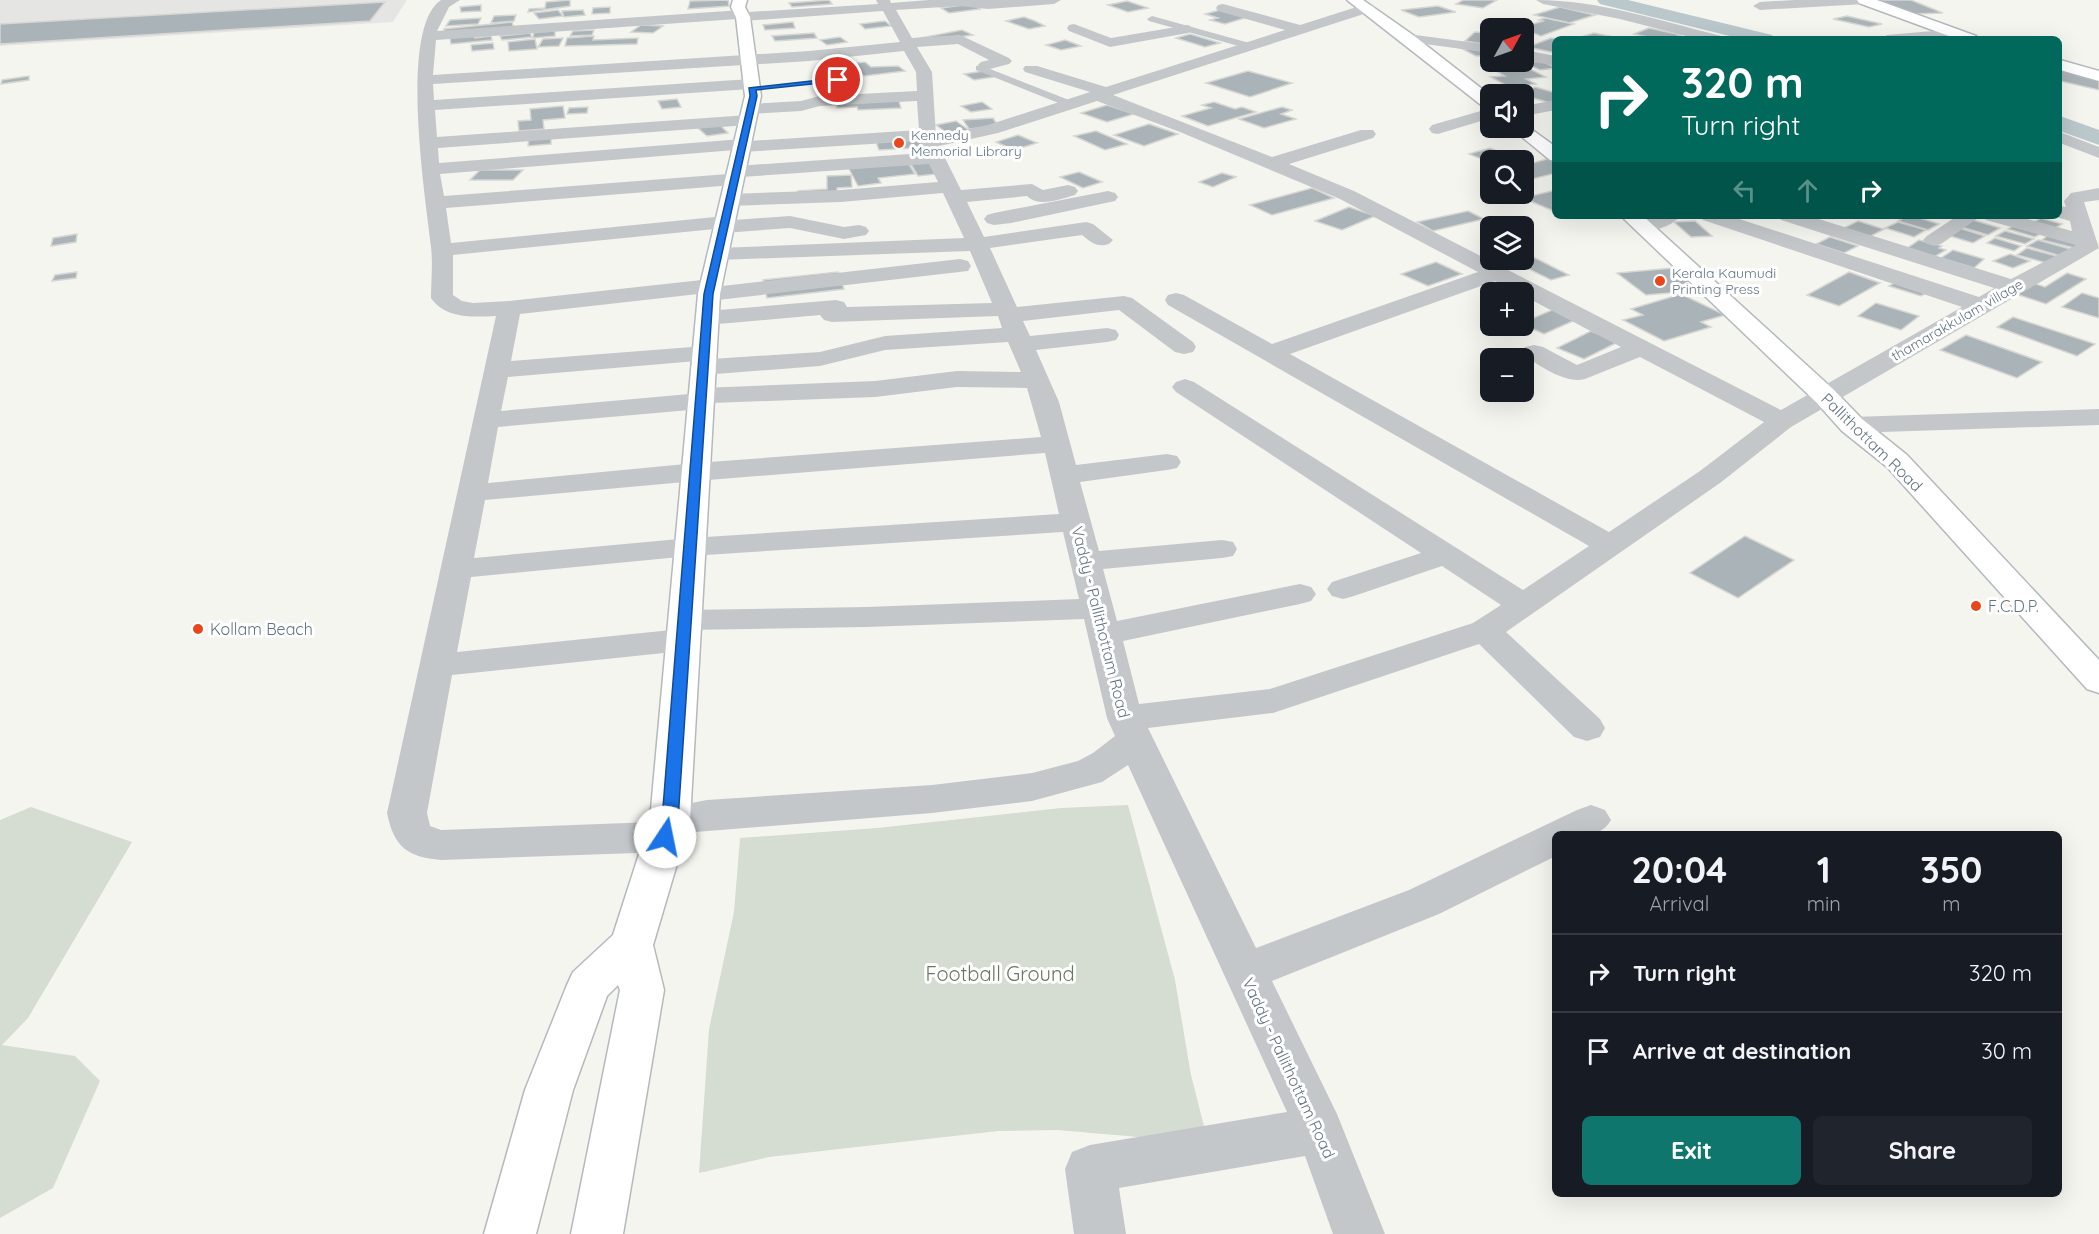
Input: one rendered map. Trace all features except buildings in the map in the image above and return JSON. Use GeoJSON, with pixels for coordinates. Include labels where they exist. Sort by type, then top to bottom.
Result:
{"type":"FeatureCollection","features":[{"type":"Feature","properties":{"kind":"street"},"geometry":{"type":"LineString","coordinates":[[436,204],[743,97],[854,0]]}},
{"type":"Feature","properties":{"kind":"street"},"geometry":{"type":"LineString","coordinates":[[428,143],[910,71],[959,1],[988,5],[1054,0]]}},
{"type":"Feature","properties":{"kind":"street"},"geometry":{"type":"LineString","coordinates":[[1543,0],[1620,15],[1704,36]]}},
{"type":"Feature","properties":{"kind":"street"},"geometry":{"type":"LineString","coordinates":[[1760,6],[1865,0],[1964,36]]}},
{"type":"Feature","properties":{"kind":"street"},"geometry":{"type":"LineString","coordinates":[[442,250],[743,97],[809,56],[910,71],[992,129],[1300,30],[1361,4],[1480,95]]}},
{"type":"Feature","properties":{"kind":"street"},"geometry":{"type":"LineString","coordinates":[[1223,8],[1300,30]]}},
{"type":"Feature","properties":{"kind":"street"},"geometry":{"type":"LineString","coordinates":[[983,67],[1004,62],[960,39],[910,71],[812,126],[743,97],[442,18],[433,59],[425,80],[430,169],[442,250],[441,298],[455,307],[473,310],[709,299],[836,307],[832,315],[1013,326],[1107,335]]}},
{"type":"Feature","properties":{"kind":"street"},"geometry":{"type":"LineString","coordinates":[[425,80],[743,97],[801,106],[820,102],[910,71],[974,28]]}},
{"type":"Feature","properties":{"kind":"street"},"geometry":{"type":"LineString","coordinates":[[1074,28],[1110,43],[1188,29]]}},
{"type":"Feature","properties":{"kind":"street"},"geometry":{"type":"LineString","coordinates":[[1922,36],[1956,33]]}},
{"type":"Feature","properties":{"kind":"street"},"geometry":{"type":"LineString","coordinates":[[1408,38],[1480,48]]}},
{"type":"Feature","properties":{"kind":"street"},"geometry":{"type":"LineString","coordinates":[[1534,57],[1552,60]]}},
{"type":"Feature","properties":{"kind":"street"},"geometry":{"type":"LineString","coordinates":[[2062,67],[2099,76]]}},
{"type":"Feature","properties":{"kind":"street"},"geometry":{"type":"LineString","coordinates":[[1031,69],[1101,94],[1347,195],[1782,421]]}},
{"type":"Feature","properties":{"kind":"street"},"geometry":{"type":"LineString","coordinates":[[430,169],[743,97],[910,71]]}},
{"type":"Feature","properties":{"kind":"street","name":"Vaddy - Pallithottam Road"},"geometry":{"type":"LineString","coordinates":[[910,71],[963,222],[1013,326],[1046,402],[1130,729],[1320,1130],[1359,1234]]}},
{"type":"Feature","properties":{"kind":"street"},"geometry":{"type":"LineString","coordinates":[[743,97],[790,222],[844,233],[900,227]]}},
{"type":"Feature","properties":{"kind":"street"},"geometry":{"type":"LineString","coordinates":[[510,1234],[549,1090],[589,985],[631,945],[667,829],[709,299],[743,97]]}},
{"type":"Feature","properties":{"kind":"street"},"geometry":{"type":"LineString","coordinates":[[426,106],[743,97],[841,196],[963,222],[1086,228],[1102,240]]}},
{"type":"Feature","properties":{"kind":"street"},"geometry":{"type":"LineString","coordinates":[[1534,109],[1552,106]]}},
{"type":"Feature","properties":{"kind":"street"},"geometry":{"type":"LineString","coordinates":[[1438,129],[1480,116]]}},
{"type":"Feature","properties":{"kind":"street"},"geometry":{"type":"LineString","coordinates":[[1273,163],[1367,134]]}},
{"type":"Feature","properties":{"kind":"street"},"geometry":{"type":"LineString","coordinates":[[1533,138],[1552,153]]}},
{"type":"Feature","properties":{"kind":"street"},"geometry":{"type":"LineString","coordinates":[[2062,138],[2099,153]]}},
{"type":"Feature","properties":{"kind":"street"},"geometry":{"type":"LineString","coordinates":[[718,254],[963,222],[1011,218],[1113,189]]}},
{"type":"Feature","properties":{"kind":"street"},"geometry":{"type":"LineString","coordinates":[[2088,243],[2068,206],[2078,197],[2099,194]]}},
{"type":"Feature","properties":{"kind":"street"},"geometry":{"type":"LineString","coordinates":[[1719,219],[1983,306]]}},
{"type":"Feature","properties":{"kind":"street"},"geometry":{"type":"LineString","coordinates":[[1798,219],[2013,287]]}},
{"type":"Feature","properties":{"kind":"street"},"geometry":{"type":"LineString","coordinates":[[1934,240],[1966,219]]}},
{"type":"Feature","properties":{"kind":"street"},"geometry":{"type":"LineString","coordinates":[[2004,219],[2088,243]]}},
{"type":"Feature","properties":{"kind":"street","name":"Pallithottam Road"},"geometry":{"type":"LineString","coordinates":[[1638,221],[1757,335],[1825,396],[1852,425],[1897,461],[2099,681]]}},
{"type":"Feature","properties":{"kind":"street"},"geometry":{"type":"LineString","coordinates":[[709,299],[860,274],[963,222]]}},
{"type":"Feature","properties":{"kind":"street","name":"thamarakkulam village"},"geometry":{"type":"LineString","coordinates":[[1130,729],[1273,701],[1485,632],[1710,477],[1782,421],[2088,243]]}},
{"type":"Feature","properties":{"kind":"street"},"geometry":{"type":"LineString","coordinates":[[1270,353],[1496,273]]}},
{"type":"Feature","properties":{"kind":"street"},"geometry":{"type":"LineString","coordinates":[[1176,300],[1612,546]]}},
{"type":"Feature","properties":{"kind":"street"},"geometry":{"type":"LineString","coordinates":[[496,370],[704,360],[820,359],[885,343],[1013,326],[1124,303],[1184,347]]}},
{"type":"Feature","properties":{"kind":"street"},"geometry":{"type":"LineString","coordinates":[[509,308],[407,813],[411,833],[423,844],[441,845],[667,829],[707,815],[932,799],[1032,787],[1089,772],[1106,763],[1130,729]]}},
{"type":"Feature","properties":{"kind":"street"},"geometry":{"type":"LineString","coordinates":[[1534,352],[1576,374],[1641,348]]}},
{"type":"Feature","properties":{"kind":"street"},"geometry":{"type":"LineString","coordinates":[[486,420],[701,399],[875,389],[957,380],[1036,380]]}},
{"type":"Feature","properties":{"kind":"street"},"geometry":{"type":"LineString","coordinates":[[1185,387],[1523,605]]}},
{"type":"Feature","properties":{"kind":"street"},"geometry":{"type":"LineString","coordinates":[[1852,425],[2099,417]]}},
{"type":"Feature","properties":{"kind":"street"},"geometry":{"type":"LineString","coordinates":[[471,494],[696,472],[1057,444]]}},
{"type":"Feature","properties":{"kind":"street"},"geometry":{"type":"LineString","coordinates":[[1065,476],[1167,462]]}},
{"type":"Feature","properties":{"kind":"street"},"geometry":{"type":"LineString","coordinates":[[456,569],[690,548],[1076,522]]}},
{"type":"Feature","properties":{"kind":"street"},"geometry":{"type":"LineString","coordinates":[[1086,561],[1222,549]]}},
{"type":"Feature","properties":{"kind":"street"},"geometry":{"type":"LineString","coordinates":[[1343,589],[1445,555]]}},
{"type":"Feature","properties":{"kind":"street"},"geometry":{"type":"LineString","coordinates":[[437,665],[684,630],[867,617],[1101,621],[1300,594]]}},
{"type":"Feature","properties":{"kind":"street"},"geometry":{"type":"LineString","coordinates":[[1485,632],[1587,728]]}},
{"type":"Feature","properties":{"kind":"street"},"geometry":{"type":"LineString","coordinates":[[1245,972],[1424,902],[1552,840]]}},
{"type":"Feature","properties":{"kind":"street"},"geometry":{"type":"LineString","coordinates":[[597,1234],[642,990],[631,945]]}},
{"type":"Feature","properties":{"kind":"street"},"geometry":{"type":"LineString","coordinates":[[1100,1234],[1090,1169],[1320,1130]]}},
{"type":"Feature","properties":{"kind":"lane"},"geometry":{"type":"LineString","coordinates":[[1152,19],[1249,46]]}},
{"type":"Feature","properties":{"kind":"lane"},"geometry":{"type":"LineString","coordinates":[[983,67],[1070,104]]}},
{"type":"Feature","properties":{"kind":"shaded area"},"geometry":{"type":"Polygon","coordinates":[[[0,0],[407,0],[393,22],[0,46],[0,0]]]}},
{"type":"Feature","properties":{"kind":"green space","name":"Football Ground"},"geometry":{"type":"Polygon","coordinates":[[[1128,805],[1175,980],[1191,1075],[1206,1134],[1150,1138],[1057,1130],[998,1131],[769,1157],[699,1173],[709,1029],[734,912],[740,838],[877,828],[1061,808],[1128,805]]]}},
{"type":"Feature","properties":{"kind":"green space"},"geometry":{"type":"Polygon","coordinates":[[[31,807],[132,842],[28,1018],[2,1045],[75,1056],[100,1081],[53,1188],[0,1218],[0,820],[31,807]]]}},
{"type":"Feature","properties":{"kind":"waterway"},"geometry":{"type":"LineString","coordinates":[[1606,0],[1753,36]]}},
{"type":"Feature","properties":{"kind":"waterway"},"geometry":{"type":"LineString","coordinates":[[2062,124],[2099,138]]}},
{"type":"Feature","properties":{"kind":"place","name":"Kennedy Memorial Library"},"geometry":{"type":"Point","coordinates":[899,143]}},
{"type":"Feature","properties":{"kind":"place","name":"Kerala Kaumudi Printing Press"},"geometry":{"type":"Point","coordinates":[1660,281]}},
{"type":"Feature","properties":{"kind":"place","name":"F.C.D.P."},"geometry":{"type":"Point","coordinates":[1976,606]}},
{"type":"Feature","properties":{"kind":"place","name":"Kollam Beach"},"geometry":{"type":"Point","coordinates":[198,629]}},
{"type":"Feature","properties":{"kind":"route"},"geometry":{"type":"LineString","coordinates":[[665,837],[670,820],[709,294],[753,96],[752,88],[838,80]]}}]}
